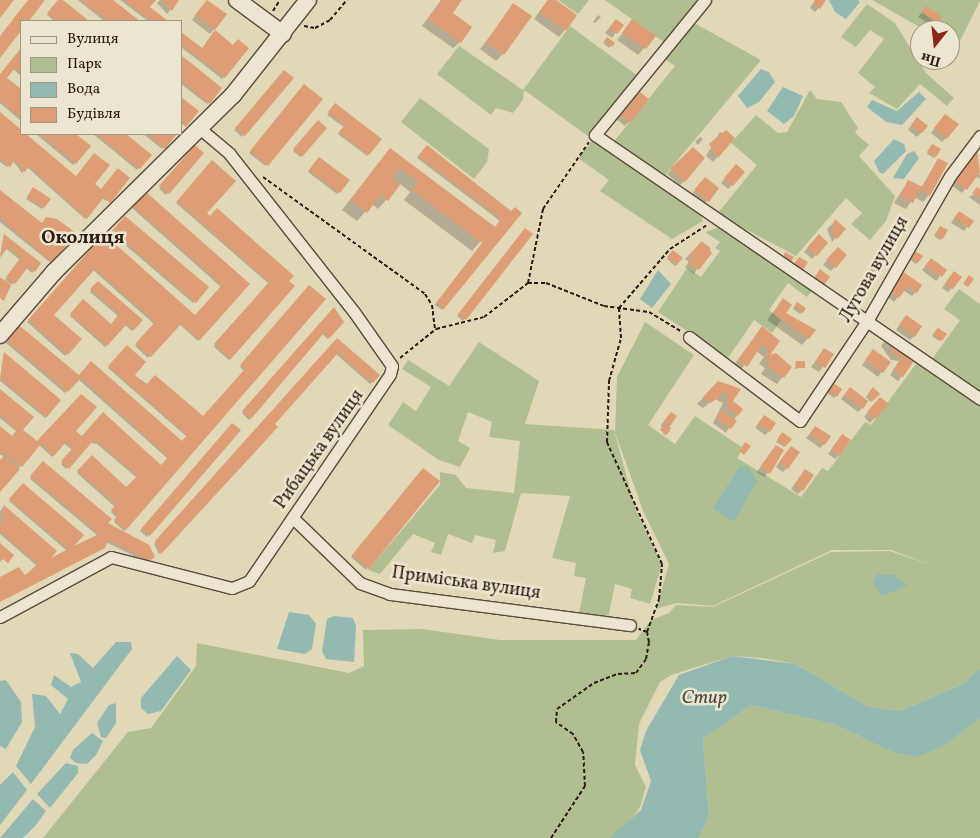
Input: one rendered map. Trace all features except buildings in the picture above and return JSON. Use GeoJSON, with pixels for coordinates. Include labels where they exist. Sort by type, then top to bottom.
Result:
{"type":"FeatureCollection","features":[{"type":"Feature","properties":{"kind":"street"},"geometry":{"type":"LineString","coordinates":[[237,0],[286,30]]}},
{"type":"Feature","properties":{"kind":"street"},"geometry":{"type":"LineString","coordinates":[[0,335],[54,272],[199,128],[286,30],[308,0]]}},
{"type":"Feature","properties":{"kind":"street"},"geometry":{"type":"LineString","coordinates":[[704,0],[647,76],[595,135],[980,399]]}},
{"type":"Feature","properties":{"kind":"street"},"geometry":{"type":"LineString","coordinates":[[199,128],[229,153],[392,366]]}},
{"type":"Feature","properties":{"kind":"street","name":"Лугова вулиця"},"geometry":{"type":"LineString","coordinates":[[689,337],[800,420],[867,321],[950,176],[979,140]]}},
{"type":"Feature","properties":{"kind":"street","name":"Рибацька вулиця"},"geometry":{"type":"LineString","coordinates":[[0,617],[111,557],[232,588],[249,582],[379,396],[392,366]]}},
{"type":"Feature","properties":{"kind":"street","name":"Приміська вулиця"},"geometry":{"type":"LineString","coordinates":[[294,519],[360,582],[390,594],[630,625]]}},
{"type":"Feature","properties":{"kind":"path"},"geometry":{"type":"LineString","coordinates":[[286,30],[315,28],[330,20],[347,0]]}},
{"type":"Feature","properties":{"kind":"path"},"geometry":{"type":"LineString","coordinates":[[528,283],[547,201],[595,135]]}},
{"type":"Feature","properties":{"kind":"path"},"geometry":{"type":"LineString","coordinates":[[258,174],[425,294],[432,305],[435,330]]}},
{"type":"Feature","properties":{"kind":"path"},"geometry":{"type":"LineString","coordinates":[[551,838],[585,786],[579,741],[556,722],[557,709],[594,684],[618,674],[636,673],[646,659],[646,632],[659,599],[662,564],[607,442],[609,381],[621,338],[619,308],[670,249],[716,218]]}},
{"type":"Feature","properties":{"kind":"path"},"geometry":{"type":"LineString","coordinates":[[392,366],[435,330],[484,317],[528,283],[546,283],[619,308],[649,312],[689,337]]}},
{"type":"Feature","properties":{"kind":"path"},"geometry":{"type":"LineString","coordinates":[[630,625],[646,632]]}},
{"type":"Feature","properties":{"kind":"green space"},"geometry":{"type":"Polygon","coordinates":[[[558,0],[589,0],[578,14],[558,0]]]}},
{"type":"Feature","properties":{"kind":"green space"},"geometry":{"type":"Polygon","coordinates":[[[605,0],[699,0],[665,43],[605,0]]]}},
{"type":"Feature","properties":{"kind":"green space"},"geometry":{"type":"Polygon","coordinates":[[[872,0],[980,0],[960,41],[960,20],[910,20],[910,22],[872,0]]]}},
{"type":"Feature","properties":{"kind":"green space"},"geometry":{"type":"Polygon","coordinates":[[[867,4],[895,23],[910,47],[910,70],[924,70],[954,98],[947,106],[920,84],[897,109],[869,93],[875,87],[858,73],[884,39],[870,30],[856,47],[841,37],[867,4]]]}},
{"type":"Feature","properties":{"kind":"green space"},"geometry":{"type":"Polygon","coordinates":[[[694,23],[761,60],[662,179],[612,144],[675,66],[663,58],[694,23]]]}},
{"type":"Feature","properties":{"kind":"green space"},"geometry":{"type":"Polygon","coordinates":[[[570,26],[638,76],[588,136],[524,90],[523,100],[513,113],[496,108],[491,115],[437,74],[459,46],[523,90],[570,26]]]}},
{"type":"Feature","properties":{"kind":"green space"},"geometry":{"type":"Polygon","coordinates":[[[810,90],[817,99],[841,102],[858,128],[855,133],[869,145],[859,156],[895,196],[886,221],[870,240],[851,224],[862,213],[846,198],[796,256],[717,214],[757,165],[731,143],[756,115],[778,133],[787,132],[810,90]]]}},
{"type":"Feature","properties":{"kind":"green space"},"geometry":{"type":"Polygon","coordinates":[[[420,98],[489,149],[487,162],[474,179],[401,122],[420,98]]]}},
{"type":"Feature","properties":{"kind":"green space"},"geometry":{"type":"Polygon","coordinates":[[[592,141],[701,216],[703,221],[672,239],[600,191],[609,180],[578,158],[592,141]]]}},
{"type":"Feature","properties":{"kind":"green space"},"geometry":{"type":"Polygon","coordinates":[[[723,226],[815,287],[807,297],[788,283],[769,310],[781,320],[772,333],[754,320],[728,358],[658,312],[687,268],[701,277],[720,251],[715,248],[720,242],[705,232],[723,226]]]}},
{"type":"Feature","properties":{"kind":"green space"},"geometry":{"type":"Polygon","coordinates":[[[959,289],[980,304],[980,668],[963,684],[900,711],[867,706],[796,664],[762,658],[732,656],[671,675],[660,682],[639,724],[635,765],[646,787],[640,807],[618,838],[43,838],[128,732],[151,728],[196,666],[197,643],[349,673],[364,666],[363,630],[422,629],[500,640],[636,640],[651,620],[669,613],[676,605],[713,607],[831,552],[890,551],[934,566],[891,550],[832,550],[713,606],[676,603],[656,609],[669,564],[644,513],[615,433],[617,377],[645,322],[694,355],[648,425],[675,444],[695,416],[743,448],[737,458],[801,497],[822,468],[828,471],[865,422],[871,425],[921,357],[930,362],[960,320],[944,309],[959,289]]]}},
{"type":"Feature","properties":{"kind":"green space"},"geometry":{"type":"Polygon","coordinates":[[[479,342],[539,381],[525,424],[614,430],[636,511],[662,564],[650,604],[630,598],[632,589],[615,584],[608,618],[579,613],[586,578],[574,576],[576,563],[552,558],[570,496],[521,493],[505,551],[493,553],[496,540],[475,535],[472,543],[448,534],[441,555],[431,552],[435,543],[413,534],[380,574],[368,570],[440,485],[440,472],[456,475],[466,488],[514,493],[520,441],[489,437],[492,422],[468,412],[458,441],[470,448],[460,467],[439,460],[388,425],[403,402],[416,411],[431,387],[402,369],[408,360],[449,386],[479,342]]]}},
{"type":"Feature","properties":{"kind":"green space"},"geometry":{"type":"Polygon","coordinates":[[[751,705],[836,725],[861,737],[947,744],[980,718],[980,838],[699,838],[709,817],[703,739],[751,705]]]}},
{"type":"Feature","properties":{"kind":"water"},"geometry":{"type":"Polygon","coordinates":[[[829,0],[858,0],[860,2],[846,19],[835,12],[829,0]]]}},
{"type":"Feature","properties":{"kind":"water"},"geometry":{"type":"Polygon","coordinates":[[[761,69],[769,72],[775,82],[759,102],[747,108],[738,96],[761,69]]]}},
{"type":"Feature","properties":{"kind":"water"},"geometry":{"type":"Polygon","coordinates":[[[783,87],[803,96],[794,116],[784,124],[767,111],[783,87]]]}},
{"type":"Feature","properties":{"kind":"water"},"geometry":{"type":"Polygon","coordinates":[[[919,92],[926,99],[902,125],[886,122],[867,107],[872,100],[897,111],[919,92]]]}},
{"type":"Feature","properties":{"kind":"water"},"geometry":{"type":"Polygon","coordinates":[[[894,139],[904,144],[906,151],[883,174],[879,172],[874,161],[894,139]]]}},
{"type":"Feature","properties":{"kind":"water"},"geometry":{"type":"Polygon","coordinates":[[[914,151],[919,158],[904,179],[893,178],[907,154],[914,151]]]}},
{"type":"Feature","properties":{"kind":"water"},"geometry":{"type":"Polygon","coordinates":[[[658,270],[671,284],[652,308],[640,299],[658,270]]]}},
{"type":"Feature","properties":{"kind":"water"},"geometry":{"type":"Polygon","coordinates":[[[739,467],[748,467],[757,482],[734,522],[713,508],[739,467]]]}},
{"type":"Feature","properties":{"kind":"water"},"geometry":{"type":"Polygon","coordinates":[[[877,574],[894,575],[907,586],[882,596],[873,582],[877,574]]]}},
{"type":"Feature","properties":{"kind":"water"},"geometry":{"type":"Polygon","coordinates":[[[289,612],[309,615],[316,624],[312,649],[305,654],[277,649],[289,612]]]}},
{"type":"Feature","properties":{"kind":"water"},"geometry":{"type":"Polygon","coordinates":[[[334,616],[353,618],[356,626],[354,662],[326,659],[322,651],[327,619],[334,616]]]}},
{"type":"Feature","properties":{"kind":"water"},"geometry":{"type":"Polygon","coordinates":[[[116,642],[131,642],[132,649],[31,784],[16,766],[35,727],[32,694],[46,696],[60,714],[68,699],[51,685],[54,675],[71,687],[81,682],[70,653],[78,654],[93,668],[116,642]]]}},
{"type":"Feature","properties":{"kind":"water"},"geometry":{"type":"Polygon","coordinates":[[[177,656],[191,670],[161,711],[148,714],[141,708],[141,698],[177,656]]]}},
{"type":"Feature","properties":{"kind":"water","name":"Стир"},"geometry":{"type":"Polygon","coordinates":[[[732,656],[796,664],[867,706],[900,711],[963,684],[980,668],[980,718],[947,744],[917,757],[893,752],[836,725],[751,705],[703,739],[709,817],[699,838],[609,838],[641,810],[651,781],[640,750],[646,731],[679,675],[732,656]]]}},
{"type":"Feature","properties":{"kind":"water"},"geometry":{"type":"Polygon","coordinates":[[[6,680],[21,702],[22,722],[6,749],[0,746],[0,681],[6,680]]]}},
{"type":"Feature","properties":{"kind":"water"},"geometry":{"type":"Polygon","coordinates":[[[116,703],[116,723],[106,738],[101,737],[97,723],[109,705],[116,703]]]}},
{"type":"Feature","properties":{"kind":"water"},"geometry":{"type":"Polygon","coordinates":[[[92,733],[103,741],[96,755],[87,764],[76,763],[70,758],[73,750],[92,733]]]}},
{"type":"Feature","properties":{"kind":"water"},"geometry":{"type":"Polygon","coordinates":[[[66,763],[78,766],[78,773],[50,808],[37,794],[66,763]]]}},
{"type":"Feature","properties":{"kind":"water"},"geometry":{"type":"Polygon","coordinates":[[[13,772],[27,790],[0,825],[0,785],[13,772]]]}},
{"type":"Feature","properties":{"kind":"water"},"geometry":{"type":"Polygon","coordinates":[[[33,799],[46,811],[36,825],[23,838],[0,838],[33,799]]]}},
{"type":"Feature","properties":{"kind":"district","name":"Околиця"},"geometry":{"type":"Point","coordinates":[83,239]}}]}
